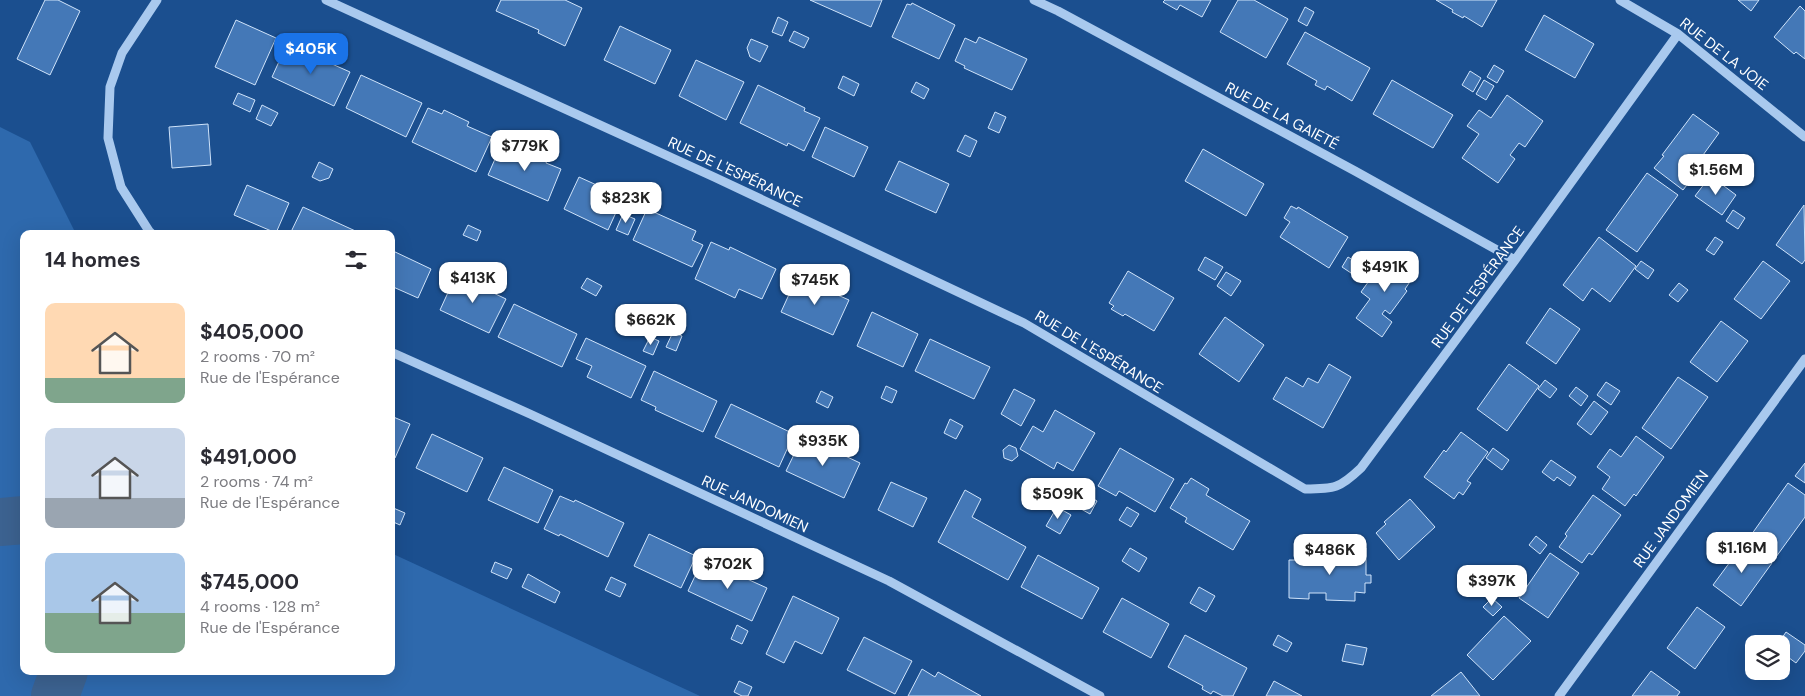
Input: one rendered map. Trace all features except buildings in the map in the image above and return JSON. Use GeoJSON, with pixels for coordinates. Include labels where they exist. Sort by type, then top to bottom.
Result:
{"type":"FeatureCollection","features":[{"type":"Feature","properties":{"kind":"street"},"geometry":{"type":"LineString","coordinates":[[148,230],[121,187],[108,138],[110,86],[122,53],[157,0]]}},
{"type":"Feature","properties":{"kind":"street","name":"RUE DE L'ESPÉRANCE"},"geometry":{"type":"LineString","coordinates":[[326,0],[714,177],[1024,323],[1305,489],[1325,489],[1344,484],[1361,468],[1515,260],[1678,34]]}},
{"type":"Feature","properties":{"kind":"street","name":"RUE DE LA GAIETÉ"},"geometry":{"type":"LineString","coordinates":[[1034,0],[1355,171],[1515,260]]}},
{"type":"Feature","properties":{"kind":"street","name":"RUE DE LA JOIE"},"geometry":{"type":"LineString","coordinates":[[1620,0],[1678,34],[1805,136]]}},
{"type":"Feature","properties":{"kind":"street","name":"RUE JANDOMIEN"},"geometry":{"type":"LineString","coordinates":[[395,354],[530,414],[889,581],[1100,696]]}},
{"type":"Feature","properties":{"kind":"street","name":"RUE JANDOMIEN"},"geometry":{"type":"LineString","coordinates":[[1559,696],[1805,359]]}},
{"type":"Feature","properties":{"kind":"shaded area"},"geometry":{"type":"Polygon","coordinates":[[[0,127],[30,142],[74,230],[20,230],[20,675],[395,675],[395,555],[700,696],[0,696],[0,127]]]}},
{"type":"Feature","properties":{"kind":"waterway"},"geometry":{"type":"LineString","coordinates":[[0,522],[20,520]]}},
{"type":"Feature","properties":{"kind":"waterway"},"geometry":{"type":"LineString","coordinates":[[55,696],[63,675]]}}]}
